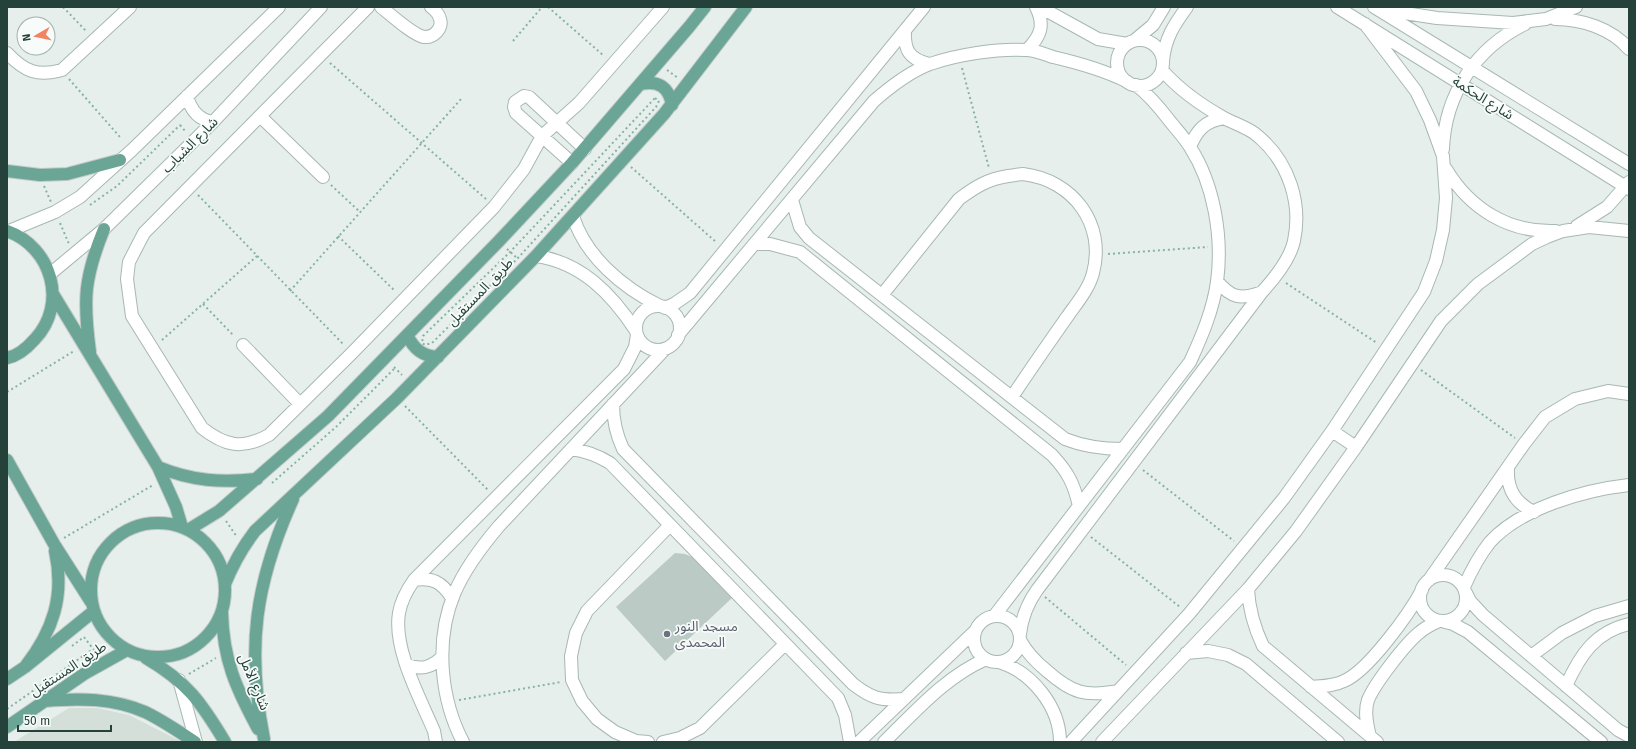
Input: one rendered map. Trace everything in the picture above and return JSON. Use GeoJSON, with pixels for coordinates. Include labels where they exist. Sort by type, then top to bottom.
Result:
{"type":"FeatureCollection","features":[{"type":"Feature","properties":{"kind":"main road","name":"طريق المستقبل"},"geometry":{"type":"LineString","coordinates":[[185,529],[219,511],[328,416],[499,241],[585,149],[705,7]]}},
{"type":"Feature","properties":{"kind":"main road","name":"طريق المستقبل"},"geometry":{"type":"LineString","coordinates":[[225,584],[233,564],[244,546],[269,517],[294,496],[411,385],[522,263],[536,256],[672,105],[746,7]]}},
{"type":"Feature","properties":{"kind":"main road"},"geometry":{"type":"LineString","coordinates":[[641,84],[651,82],[659,84],[666,89],[670,96],[672,105]]}},
{"type":"Feature","properties":{"kind":"main road"},"geometry":{"type":"LineString","coordinates":[[7,171],[40,175],[67,174],[120,160]]}},
{"type":"Feature","properties":{"kind":"main road"},"geometry":{"type":"LineString","coordinates":[[91,357],[85,314],[86,285],[92,256],[104,229]]}},
{"type":"Feature","properties":{"kind":"main road"},"geometry":{"type":"LineString","coordinates":[[7,358],[28,347],[42,332],[51,314],[53,294],[50,274],[41,255],[26,241],[8,231]]}},
{"type":"Feature","properties":{"kind":"main road"},"geometry":{"type":"LineString","coordinates":[[53,294],[158,467],[185,529]]}},
{"type":"Feature","properties":{"kind":"main road"},"geometry":{"type":"LineString","coordinates":[[407,335],[416,350],[430,357],[438,357]]}},
{"type":"Feature","properties":{"kind":"main road"},"geometry":{"type":"LineString","coordinates":[[7,460],[54,544],[93,608],[101,627],[112,640],[127,650],[143,656],[179,680],[204,707],[225,742]]}},
{"type":"Feature","properties":{"kind":"main road"},"geometry":{"type":"LineString","coordinates":[[158,467],[187,477],[202,480],[238,482],[257,479]]}},
{"type":"Feature","properties":{"kind":"main road"},"geometry":{"type":"LineString","coordinates":[[264,740],[255,677],[254,640],[256,615],[268,560],[294,496]]}},
{"type":"Feature","properties":{"kind":"main road"},"geometry":{"type":"LineString","coordinates":[[93,608],[90,586],[94,568],[102,552],[114,538],[130,529],[147,524],[165,523],[185,529],[202,540],[213,552],[221,568],[225,584],[222,608],[216,624],[209,633],[192,648],[177,655],[166,657],[143,656]]}},
{"type":"Feature","properties":{"kind":"main road"},"geometry":{"type":"LineString","coordinates":[[25,667],[39,650],[46,637],[56,609],[59,588],[58,566],[54,544]]}},
{"type":"Feature","properties":{"kind":"main road","name":"طريق المستقبل"},"geometry":{"type":"LineString","coordinates":[[7,679],[25,667],[76,626],[93,608]]}},
{"type":"Feature","properties":{"kind":"main road","name":"شارع الأمل"},"geometry":{"type":"LineString","coordinates":[[222,608],[225,652],[240,696],[264,740]]}},
{"type":"Feature","properties":{"kind":"main road","name":"طريق المستقبل"},"geometry":{"type":"LineString","coordinates":[[7,727],[103,662],[127,650]]}},
{"type":"Feature","properties":{"kind":"main road"},"geometry":{"type":"LineString","coordinates":[[45,701],[70,698],[121,704],[145,712],[195,742]]}},
{"type":"Feature","properties":{"kind":"street"},"geometry":{"type":"LineString","coordinates":[[7,53],[18,64],[32,71],[47,74],[62,70],[130,7]]}},
{"type":"Feature","properties":{"kind":"street"},"geometry":{"type":"LineString","coordinates":[[8,231],[55,212],[80,196],[120,160],[279,7]]}},
{"type":"Feature","properties":{"kind":"street","name":"شارع الشباب"},"geometry":{"type":"LineString","coordinates":[[50,274],[104,229],[195,140],[321,7]]}},
{"type":"Feature","properties":{"kind":"street"},"geometry":{"type":"LineString","coordinates":[[368,7],[144,233],[129,262],[127,280],[132,316],[202,428],[214,438],[226,443],[244,444],[257,441],[268,435],[352,353],[494,207],[524,169],[542,136],[579,103],[663,7]]}},
{"type":"Feature","properties":{"kind":"street"},"geometry":{"type":"LineString","coordinates":[[381,7],[416,33],[424,37],[433,35],[439,29],[441,20],[431,7]]}},
{"type":"Feature","properties":{"kind":"street"},"geometry":{"type":"LineString","coordinates":[[436,742],[434,731],[400,648],[398,630],[399,612],[404,595],[414,580],[624,369],[635,347],[637,321],[642,313],[650,307],[662,307],[674,304],[690,293],[726,251],[924,7]]}},
{"type":"Feature","properties":{"kind":"street"},"geometry":{"type":"LineString","coordinates":[[1027,50],[1036,40],[1041,28],[1040,15],[1036,7]]}},
{"type":"Feature","properties":{"kind":"street"},"geometry":{"type":"LineString","coordinates":[[998,662],[1007,660],[1014,655],[1018,648],[1022,618],[1028,603],[1037,590],[1262,292],[1276,277],[1294,242],[1296,203],[1287,173],[1284,166],[1259,136],[1224,118],[1188,96],[1163,66],[1159,51],[1151,42],[1143,40],[1131,42],[1098,39],[1040,7]]}},
{"type":"Feature","properties":{"kind":"street"},"geometry":{"type":"LineString","coordinates":[[995,615],[1190,362],[1208,323],[1217,281],[1219,246],[1215,212],[1205,178],[1190,147],[1152,99],[1122,76],[1118,68],[1118,59],[1121,50],[1153,25],[1164,7]]}},
{"type":"Feature","properties":{"kind":"street"},"geometry":{"type":"LineString","coordinates":[[463,742],[448,702],[442,657],[443,630],[452,598],[465,572],[480,548],[664,349],[673,344],[678,335],[874,101],[909,75],[929,64],[993,51],[1027,50],[1093,67],[1111,73],[1132,84],[1144,85],[1152,83],[1158,77],[1163,66],[1168,38],[1173,26],[1188,7]]}},
{"type":"Feature","properties":{"kind":"street","name":"شارع الحكمة"},"geometry":{"type":"LineString","coordinates":[[1337,7],[1628,186]]}},
{"type":"Feature","properties":{"kind":"street"},"geometry":{"type":"LineString","coordinates":[[1546,19],[1576,7]]}},
{"type":"Feature","properties":{"kind":"street"},"geometry":{"type":"LineString","coordinates":[[1375,8],[1437,18],[1496,22],[1530,22],[1546,19],[1568,19],[1590,24],[1610,33],[1629,49]]}},
{"type":"Feature","properties":{"kind":"street","name":"شارع الحكمة"},"geometry":{"type":"LineString","coordinates":[[1375,8],[1629,164]]}},
{"type":"Feature","properties":{"kind":"street"},"geometry":{"type":"LineString","coordinates":[[1071,742],[1189,614],[1284,498],[1332,431],[1424,292],[1436,261],[1443,230],[1446,198],[1444,161],[1447,118],[1460,83],[1471,67],[1497,40],[1530,22]]}},
{"type":"Feature","properties":{"kind":"street"},"geometry":{"type":"LineString","coordinates":[[1365,24],[1416,91],[1430,120],[1444,161],[1465,195],[1494,217],[1527,229],[1567,230],[1590,227],[1629,231]]}},
{"type":"Feature","properties":{"kind":"street"},"geometry":{"type":"LineString","coordinates":[[905,30],[904,42],[909,53],[918,61],[929,64]]}},
{"type":"Feature","properties":{"kind":"street"},"geometry":{"type":"LineString","coordinates":[[187,96],[189,103],[196,114],[207,121],[213,122]]}},
{"type":"Feature","properties":{"kind":"street"},"geometry":{"type":"LineString","coordinates":[[572,163],[516,113],[514,107],[518,98],[524,96],[529,97],[585,149]]}},
{"type":"Feature","properties":{"kind":"street"},"geometry":{"type":"LineString","coordinates":[[260,117],[323,177]]}},
{"type":"Feature","properties":{"kind":"street"},"geometry":{"type":"LineString","coordinates":[[1190,147],[1194,135],[1202,126],[1212,120],[1224,118]]}},
{"type":"Feature","properties":{"kind":"street"},"geometry":{"type":"LineString","coordinates":[[882,295],[959,199],[974,187],[992,179],[1022,174],[1051,181],[1076,199],[1092,225],[1097,255],[1093,275],[1083,294],[1012,397]]}},
{"type":"Feature","properties":{"kind":"street"},"geometry":{"type":"LineString","coordinates":[[1106,741],[1186,653],[1248,589],[1296,530],[1356,447],[1441,321],[1478,284],[1532,244],[1567,230],[1607,207],[1628,186]]}},
{"type":"Feature","properties":{"kind":"street"},"geometry":{"type":"LineString","coordinates":[[792,200],[800,227],[809,238],[1065,439],[1083,446],[1102,449],[1123,449]]}},
{"type":"Feature","properties":{"kind":"street"},"geometry":{"type":"LineString","coordinates":[[573,216],[578,230],[596,257],[641,297],[672,312],[677,319],[679,327],[678,335]]}},
{"type":"Feature","properties":{"kind":"street"},"geometry":{"type":"LineString","coordinates":[[754,244],[770,244],[800,252],[1052,455],[1065,470],[1075,487],[1080,506]]}},
{"type":"Feature","properties":{"kind":"street"},"geometry":{"type":"LineString","coordinates":[[536,256],[551,258],[582,272],[625,314],[641,342],[648,348],[656,350],[664,349]]}},
{"type":"Feature","properties":{"kind":"street"},"geometry":{"type":"LineString","coordinates":[[1217,281],[1226,291],[1237,296],[1250,297],[1262,292]]}},
{"type":"Feature","properties":{"kind":"street"},"geometry":{"type":"LineString","coordinates":[[243,346],[300,404]]}},
{"type":"Feature","properties":{"kind":"street"},"geometry":{"type":"LineString","coordinates":[[937,363],[949,348]]}},
{"type":"Feature","properties":{"kind":"street"},"geometry":{"type":"LineString","coordinates":[[1311,687],[1345,681],[1359,672],[1399,626],[1422,590],[1508,469],[1524,444],[1545,417],[1575,399],[1608,392],[1629,394]]}},
{"type":"Feature","properties":{"kind":"street"},"geometry":{"type":"LineString","coordinates":[[613,404],[613,420],[616,435],[623,449],[751,581],[853,684],[868,696],[885,700],[904,699]]}},
{"type":"Feature","properties":{"kind":"street"},"geometry":{"type":"LineString","coordinates":[[1035,441],[1048,425]]}},
{"type":"Feature","properties":{"kind":"street"},"geometry":{"type":"LineString","coordinates":[[1332,431],[1356,447]]}},
{"type":"Feature","properties":{"kind":"street"},"geometry":{"type":"LineString","coordinates":[[571,449],[585,451],[598,456],[610,464],[838,698],[846,715],[850,742]]}},
{"type":"Feature","properties":{"kind":"street"},"geometry":{"type":"LineString","coordinates":[[1508,469],[1508,480],[1511,490],[1520,503],[1534,512]]}},
{"type":"Feature","properties":{"kind":"street"},"geometry":{"type":"LineString","coordinates":[[1374,739],[1366,719],[1368,701],[1376,685],[1413,638],[1429,625],[1455,619],[1462,612],[1466,603],[1465,590],[1475,563],[1491,542],[1511,524],[1534,512],[1571,497],[1610,487],[1629,484]]}},
{"type":"Feature","properties":{"kind":"street"},"geometry":{"type":"LineString","coordinates":[[648,742],[636,741],[615,732],[596,718],[582,701],[572,680],[572,650],[576,632],[587,611],[670,525]]}},
{"type":"Feature","properties":{"kind":"street"},"geometry":{"type":"LineString","coordinates":[[1429,580],[1438,575],[1448,575],[1457,579],[1476,609],[1618,730],[1629,736]]}},
{"type":"Feature","properties":{"kind":"street"},"geometry":{"type":"LineString","coordinates":[[414,580],[425,578],[437,581],[446,588],[452,598]]}},
{"type":"Feature","properties":{"kind":"street"},"geometry":{"type":"LineString","coordinates":[[738,595],[751,581]]}},
{"type":"Feature","properties":{"kind":"street"},"geometry":{"type":"LineString","coordinates":[[1248,589],[1249,609],[1254,628],[1263,646],[1374,739]]}},
{"type":"Feature","properties":{"kind":"street"},"geometry":{"type":"LineString","coordinates":[[1422,590],[1420,600],[1423,610],[1430,617],[1454,624],[1468,632],[1601,742]]}},
{"type":"Feature","properties":{"kind":"street"},"geometry":{"type":"LineString","coordinates":[[1531,656],[1562,633],[1595,616],[1629,606]]}},
{"type":"Feature","properties":{"kind":"street"},"geometry":{"type":"LineString","coordinates":[[859,742],[975,630],[983,620],[995,615],[1004,616],[1011,620],[1033,659],[1063,686],[1081,693],[1093,694],[1118,691]]}},
{"type":"Feature","properties":{"kind":"street"},"geometry":{"type":"LineString","coordinates":[[1566,686],[1577,662],[1594,642],[1615,627],[1629,624]]}},
{"type":"Feature","properties":{"kind":"street"},"geometry":{"type":"LineString","coordinates":[[975,630],[973,639],[979,654],[986,659],[1010,666],[1020,672],[1049,701],[1056,717],[1060,742]]}},
{"type":"Feature","properties":{"kind":"street"},"geometry":{"type":"LineString","coordinates":[[663,742],[680,738],[700,728],[785,644]]}},
{"type":"Feature","properties":{"kind":"street"},"geometry":{"type":"LineString","coordinates":[[1186,653],[1208,651],[1228,655],[1246,664],[1338,742]]}},
{"type":"Feature","properties":{"kind":"street"},"geometry":{"type":"LineString","coordinates":[[407,665],[416,668],[426,668],[435,664],[442,657]]}},
{"type":"Feature","properties":{"kind":"street"},"geometry":{"type":"LineString","coordinates":[[884,742],[953,677],[968,667],[986,659]]}},
{"type":"Feature","properties":{"kind":"street"},"geometry":{"type":"LineString","coordinates":[[179,680],[195,742]]}},
{"type":"Feature","properties":{"kind":"path"},"geometry":{"type":"LineString","coordinates":[[63,7],[94,41]]}},
{"type":"Feature","properties":{"kind":"path"},"geometry":{"type":"LineString","coordinates":[[512,41],[542,7]]}},
{"type":"Feature","properties":{"kind":"path"},"geometry":{"type":"LineString","coordinates":[[548,7],[613,64]]}},
{"type":"Feature","properties":{"kind":"path"},"geometry":{"type":"LineString","coordinates":[[321,55],[494,207]]}},
{"type":"Feature","properties":{"kind":"path"},"geometry":{"type":"LineString","coordinates":[[959,57],[992,179]]}},
{"type":"Feature","properties":{"kind":"path"},"geometry":{"type":"LineString","coordinates":[[658,63],[687,85]]}},
{"type":"Feature","properties":{"kind":"path"},"geometry":{"type":"LineString","coordinates":[[62,70],[120,136]]}},
{"type":"Feature","properties":{"kind":"path"},"geometry":{"type":"LineString","coordinates":[[290,291],[461,99]]}},
{"type":"Feature","properties":{"kind":"path"},"geometry":{"type":"LineString","coordinates":[[657,99],[659,101],[656,107],[522,263],[432,343],[425,345],[422,343],[423,336],[510,252],[652,100],[657,99]]}},
{"type":"Feature","properties":{"kind":"path"},"geometry":{"type":"LineString","coordinates":[[87,208],[117,186],[180,124],[195,140]]}},
{"type":"Feature","properties":{"kind":"path"},"geometry":{"type":"LineString","coordinates":[[623,160],[726,251]]}},
{"type":"Feature","properties":{"kind":"path"},"geometry":{"type":"LineString","coordinates":[[40,175],[73,254]]}},
{"type":"Feature","properties":{"kind":"path"},"geometry":{"type":"LineString","coordinates":[[323,177],[360,212]]}},
{"type":"Feature","properties":{"kind":"path"},"geometry":{"type":"LineString","coordinates":[[190,187],[352,353]]}},
{"type":"Feature","properties":{"kind":"path"},"geometry":{"type":"LineString","coordinates":[[338,236],[404,300]]}},
{"type":"Feature","properties":{"kind":"path"},"geometry":{"type":"LineString","coordinates":[[499,241],[522,263]]}},
{"type":"Feature","properties":{"kind":"path"},"geometry":{"type":"LineString","coordinates":[[1097,255],[1219,246]]}},
{"type":"Feature","properties":{"kind":"path"},"geometry":{"type":"LineString","coordinates":[[152,349],[257,256]]}},
{"type":"Feature","properties":{"kind":"path"},"geometry":{"type":"LineString","coordinates":[[1276,277],[1387,349]]}},
{"type":"Feature","properties":{"kind":"path"},"geometry":{"type":"LineString","coordinates":[[203,304],[243,346]]}},
{"type":"Feature","properties":{"kind":"path"},"geometry":{"type":"LineString","coordinates":[[7,392],[84,345]]}},
{"type":"Feature","properties":{"kind":"path"},"geometry":{"type":"LineString","coordinates":[[386,357],[411,385]]}},
{"type":"Feature","properties":{"kind":"path"},"geometry":{"type":"LineString","coordinates":[[1412,364],[1524,444]]}},
{"type":"Feature","properties":{"kind":"path"},"geometry":{"type":"LineString","coordinates":[[397,398],[495,498]]}},
{"type":"Feature","properties":{"kind":"path"},"geometry":{"type":"LineString","coordinates":[[1133,462],[1243,548]]}},
{"type":"Feature","properties":{"kind":"path"},"geometry":{"type":"LineString","coordinates":[[54,544],[164,478]]}},
{"type":"Feature","properties":{"kind":"path"},"geometry":{"type":"LineString","coordinates":[[219,511],[244,546]]}},
{"type":"Feature","properties":{"kind":"path"},"geometry":{"type":"LineString","coordinates":[[1082,530],[1189,614]]}},
{"type":"Feature","properties":{"kind":"path"},"geometry":{"type":"LineString","coordinates":[[1037,590],[1135,672]]}},
{"type":"Feature","properties":{"kind":"path"},"geometry":{"type":"LineString","coordinates":[[76,626],[103,662]]}},
{"type":"Feature","properties":{"kind":"path"},"geometry":{"type":"LineString","coordinates":[[7,709],[93,649]]}},
{"type":"Feature","properties":{"kind":"path"},"geometry":{"type":"LineString","coordinates":[[179,680],[225,652]]}},
{"type":"Feature","properties":{"kind":"path"},"geometry":{"type":"LineString","coordinates":[[448,702],[572,680]]}},
{"type":"Feature","properties":{"kind":"shaded area"},"geometry":{"type":"Polygon","coordinates":[[[69,708],[97,708],[129,715],[182,742],[14,742],[69,708]]]}},
{"type":"Feature","properties":{"kind":"building","name":"مسجد النور المحمدى"},"geometry":{"type":"Polygon","coordinates":[[[675,553],[685,554],[692,557],[733,597],[665,661],[616,607],[675,553]]]}},
{"type":"Feature","properties":{"kind":"place","name":"مسجد النور المحمدى"},"geometry":{"type":"Point","coordinates":[667,634]}}]}
